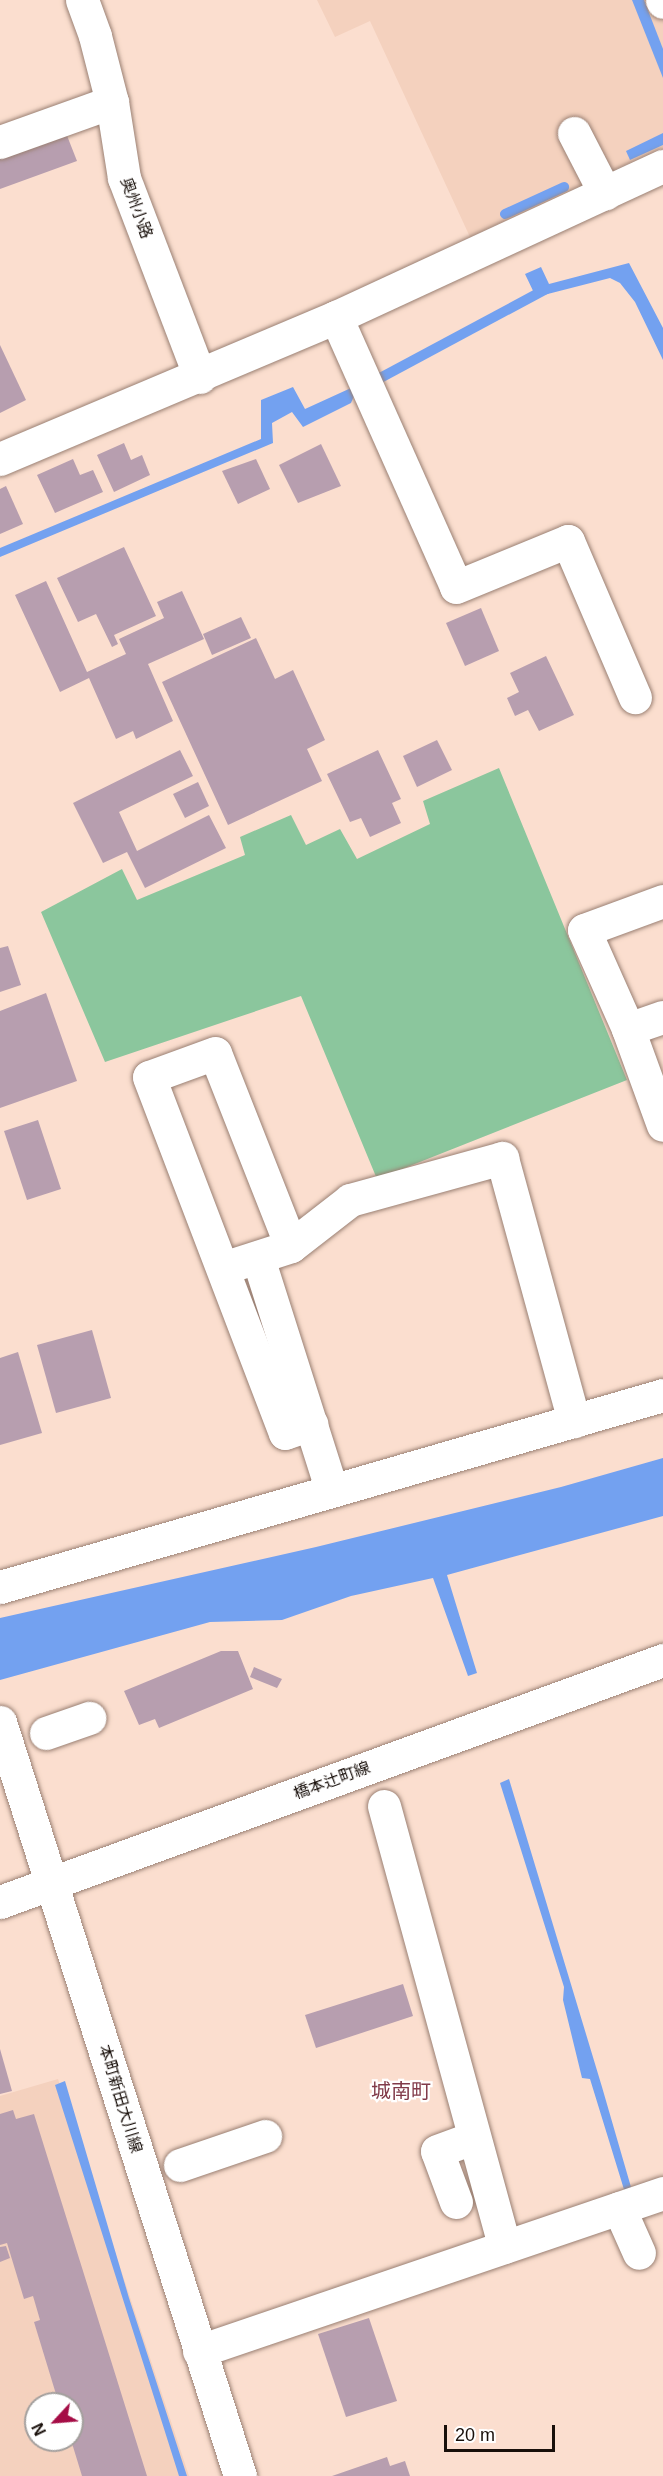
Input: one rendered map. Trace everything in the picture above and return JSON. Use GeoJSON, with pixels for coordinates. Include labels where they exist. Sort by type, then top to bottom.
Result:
{"type":"FeatureCollection","features":[{"type":"Feature","properties":{"kind":"street","name":"奥州小路"},"geometry":{"type":"LineString","coordinates":[[82,0],[112,102],[124,178],[200,376]]}},
{"type":"Feature","properties":{"kind":"street"},"geometry":{"type":"LineString","coordinates":[[0,142],[112,102]]}},
{"type":"Feature","properties":{"kind":"street"},"geometry":{"type":"LineString","coordinates":[[574,133],[605,193]]}},
{"type":"Feature","properties":{"kind":"street"},"geometry":{"type":"LineString","coordinates":[[0,459],[336,317],[663,166]]}},
{"type":"Feature","properties":{"kind":"street"},"geometry":{"type":"LineString","coordinates":[[336,317],[456,587],[568,541],[635,697]]}},
{"type":"Feature","properties":{"kind":"street"},"geometry":{"type":"LineString","coordinates":[[663,901],[584,930],[628,1029],[663,1125]]}},
{"type":"Feature","properties":{"kind":"street"},"geometry":{"type":"LineString","coordinates":[[628,1029],[663,1017]]}},
{"type":"Feature","properties":{"kind":"street"},"geometry":{"type":"LineString","coordinates":[[291,1246],[215,1053],[148,1077],[285,1433],[311,1424]]}},
{"type":"Feature","properties":{"kind":"street"},"geometry":{"type":"LineString","coordinates":[[223,1269],[291,1246],[350,1200],[502,1158],[574,1421]]}},
{"type":"Feature","properties":{"kind":"street"},"geometry":{"type":"LineString","coordinates":[[258,1258],[332,1491]]}},
{"type":"Feature","properties":{"kind":"street"},"geometry":{"type":"LineString","coordinates":[[236,1304],[270,1294]]}},
{"type":"Feature","properties":{"kind":"street"},"geometry":{"type":"LineString","coordinates":[[0,1587],[663,1395]]}},
{"type":"Feature","properties":{"kind":"street","name":"橋本辻町線"},"geometry":{"type":"LineString","coordinates":[[0,1902],[663,1660]]}},
{"type":"Feature","properties":{"kind":"street"},"geometry":{"type":"LineString","coordinates":[[46,1733],[88,1718]]}},
{"type":"Feature","properties":{"kind":"street","name":"本町新田大川線"},"geometry":{"type":"LineString","coordinates":[[0,1724],[240,2476]]}},
{"type":"Feature","properties":{"kind":"street"},"geometry":{"type":"LineString","coordinates":[[384,1806],[472,2138],[505,2247]]}},
{"type":"Feature","properties":{"kind":"street"},"geometry":{"type":"LineString","coordinates":[[180,2165],[265,2136]]}},
{"type":"Feature","properties":{"kind":"street"},"geometry":{"type":"LineString","coordinates":[[456,2202],[437,2151],[472,2138]]}},
{"type":"Feature","properties":{"kind":"street"},"geometry":{"type":"LineString","coordinates":[[199,2351],[663,2193]]}},
{"type":"Feature","properties":{"kind":"street"},"geometry":{"type":"LineString","coordinates":[[619,2208],[639,2253]]}},
{"type":"Feature","properties":{"kind":"shaded area"},"geometry":{"type":"Polygon","coordinates":[[[317,0],[663,0],[663,147],[470,237],[370,21],[335,37],[317,0]]]}},
{"type":"Feature","properties":{"kind":"shaded area"},"geometry":{"type":"Polygon","coordinates":[[[58,2079],[189,2476],[0,2476],[0,2096],[58,2079]]]}},
{"type":"Feature","properties":{"kind":"green space"},"geometry":{"type":"Polygon","coordinates":[[[499,768],[627,1080],[377,1179],[301,996],[105,1062],[41,912],[122,869],[137,900],[245,855],[240,837],[291,815],[306,845],[340,829],[357,859],[430,824],[423,801],[499,768]]]}},
{"type":"Feature","properties":{"kind":"water"},"geometry":{"type":"Polygon","coordinates":[[[632,0],[644,0],[663,49],[663,78],[632,0]]]}},
{"type":"Feature","properties":{"kind":"water"},"geometry":{"type":"Polygon","coordinates":[[[663,133],[663,145],[630,160],[626,151],[663,133]]]}},
{"type":"Feature","properties":{"kind":"water"},"geometry":{"type":"Polygon","coordinates":[[[629,263],[663,328],[663,360],[635,302],[620,283],[610,278],[536,297],[525,274],[541,267],[549,284],[629,263]]]}},
{"type":"Feature","properties":{"kind":"water"},"geometry":{"type":"Polygon","coordinates":[[[293,387],[305,409],[351,388],[354,396],[351,403],[303,427],[292,412],[272,423],[273,443],[0,557],[0,548],[261,439],[261,400],[293,387]]]}},
{"type":"Feature","properties":{"kind":"water"},"geometry":{"type":"Polygon","coordinates":[[[663,1458],[663,1516],[447,1575],[477,1673],[468,1676],[433,1578],[351,1596],[282,1620],[210,1622],[0,1680],[0,1618],[316,1547],[561,1487],[663,1458]]]}},
{"type":"Feature","properties":{"kind":"water"},"geometry":{"type":"Polygon","coordinates":[[[509,1779],[633,2194],[626,2196],[590,2079],[582,2078],[563,2000],[564,1987],[500,1783],[509,1779]]]}},
{"type":"Feature","properties":{"kind":"water"},"geometry":{"type":"Polygon","coordinates":[[[65,2081],[129,2298],[187,2476],[179,2476],[55,2085],[65,2081]]]}},
{"type":"Feature","properties":{"kind":"building"},"geometry":{"type":"Polygon","coordinates":[[[64,128],[77,161],[0,189],[0,151],[64,128]]]}},
{"type":"Feature","properties":{"kind":"building"},"geometry":{"type":"Polygon","coordinates":[[[0,345],[26,400],[0,413],[0,345]]]}},
{"type":"Feature","properties":{"kind":"building"},"geometry":{"type":"Polygon","coordinates":[[[124,443],[131,460],[142,455],[150,475],[114,492],[97,455],[124,443]]]}},
{"type":"Feature","properties":{"kind":"building"},"geometry":{"type":"Polygon","coordinates":[[[321,444],[341,486],[298,503],[279,465],[321,444]]]}},
{"type":"Feature","properties":{"kind":"building"},"geometry":{"type":"Polygon","coordinates":[[[73,459],[80,475],[93,470],[103,492],[55,513],[37,475],[73,459]]]}},
{"type":"Feature","properties":{"kind":"building"},"geometry":{"type":"Polygon","coordinates":[[[256,459],[270,489],[238,504],[222,471],[256,459]]]}},
{"type":"Feature","properties":{"kind":"building"},"geometry":{"type":"Polygon","coordinates":[[[6,486],[23,524],[0,534],[0,489],[6,486]]]}},
{"type":"Feature","properties":{"kind":"building"},"geometry":{"type":"Polygon","coordinates":[[[124,547],[156,616],[114,635],[118,644],[112,647],[96,614],[78,622],[57,578],[124,547]]]}},
{"type":"Feature","properties":{"kind":"building"},"geometry":{"type":"Polygon","coordinates":[[[46,581],[87,672],[126,654],[119,639],[164,618],[157,602],[182,591],[204,639],[148,664],[173,721],[136,739],[133,731],[116,739],[89,678],[60,692],[15,595],[46,581]]]}},
{"type":"Feature","properties":{"kind":"building"},"geometry":{"type":"Polygon","coordinates":[[[481,608],[499,651],[465,666],[446,623],[481,608]]]}},
{"type":"Feature","properties":{"kind":"building"},"geometry":{"type":"Polygon","coordinates":[[[241,617],[251,638],[212,655],[203,634],[241,617]]]}},
{"type":"Feature","properties":{"kind":"building"},"geometry":{"type":"Polygon","coordinates":[[[256,638],[275,679],[293,670],[325,740],[307,749],[322,781],[228,825],[162,682],[256,638]]]}},
{"type":"Feature","properties":{"kind":"building"},"geometry":{"type":"Polygon","coordinates":[[[546,656],[574,715],[539,731],[528,710],[515,716],[507,698],[519,692],[510,673],[546,656]]]}},
{"type":"Feature","properties":{"kind":"building"},"geometry":{"type":"Polygon","coordinates":[[[437,740],[452,770],[417,787],[403,756],[437,740]]]}},
{"type":"Feature","properties":{"kind":"building"},"geometry":{"type":"Polygon","coordinates":[[[180,750],[193,776],[119,812],[137,851],[209,815],[226,848],[145,888],[127,852],[103,863],[73,803],[180,750]]]}},
{"type":"Feature","properties":{"kind":"building"},"geometry":{"type":"Polygon","coordinates":[[[378,750],[401,799],[392,803],[401,823],[370,837],[361,818],[350,822],[327,774],[378,750]]]}},
{"type":"Feature","properties":{"kind":"building"},"geometry":{"type":"Polygon","coordinates":[[[198,782],[209,806],[185,818],[173,794],[198,782]]]}},
{"type":"Feature","properties":{"kind":"building"},"geometry":{"type":"Polygon","coordinates":[[[8,946],[21,985],[0,992],[0,948],[8,946]]]}},
{"type":"Feature","properties":{"kind":"building"},"geometry":{"type":"Polygon","coordinates":[[[46,993],[77,1081],[0,1108],[0,1011],[46,993]]]}},
{"type":"Feature","properties":{"kind":"building"},"geometry":{"type":"Polygon","coordinates":[[[38,1120],[61,1189],[27,1200],[4,1131],[38,1120]]]}},
{"type":"Feature","properties":{"kind":"building"},"geometry":{"type":"Polygon","coordinates":[[[92,1330],[111,1398],[56,1413],[37,1345],[92,1330]]]}},
{"type":"Feature","properties":{"kind":"building"},"geometry":{"type":"Polygon","coordinates":[[[18,1352],[42,1433],[0,1445],[0,1358],[18,1352]]]}},
{"type":"Feature","properties":{"kind":"building"},"geometry":{"type":"Polygon","coordinates":[[[221,1651],[238,1651],[253,1689],[159,1728],[155,1719],[139,1725],[124,1691],[221,1651]]]}},
{"type":"Feature","properties":{"kind":"building"},"geometry":{"type":"Polygon","coordinates":[[[254,1667],[282,1679],[277,1688],[250,1677],[254,1667]]]}},
{"type":"Feature","properties":{"kind":"building"},"geometry":{"type":"Polygon","coordinates":[[[403,1984],[413,2016],[316,2048],[305,2015],[403,1984]]]}},
{"type":"Feature","properties":{"kind":"building"},"geometry":{"type":"Polygon","coordinates":[[[0,2049],[12,2091],[0,2094],[0,2049]]]}},
{"type":"Feature","properties":{"kind":"building"},"geometry":{"type":"Polygon","coordinates":[[[13,2110],[16,2119],[34,2114],[147,2476],[82,2476],[75,2452],[84,2452],[84,2392],[55,2392],[34,2322],[40,2320],[33,2296],[24,2299],[7,2243],[0,2245],[0,2114],[13,2110]]]}},
{"type":"Feature","properties":{"kind":"building"},"geometry":{"type":"Polygon","coordinates":[[[6,2246],[10,2258],[0,2262],[0,2247],[6,2246]]]}},
{"type":"Feature","properties":{"kind":"building"},"geometry":{"type":"Polygon","coordinates":[[[369,2318],[397,2401],[346,2417],[318,2334],[369,2318]]]}},
{"type":"Feature","properties":{"kind":"building"},"geometry":{"type":"Polygon","coordinates":[[[387,2457],[390,2466],[405,2461],[410,2476],[332,2476],[387,2457]]]}},
{"type":"Feature","properties":{"kind":"waterway"},"geometry":{"type":"LineString","coordinates":[[505,214],[564,187]]}},
{"type":"Feature","properties":{"kind":"waterway"},"geometry":{"type":"LineString","coordinates":[[369,384],[546,289]]}},
{"type":"Feature","properties":{"kind":"district","name":"城南町"},"geometry":{"type":"Point","coordinates":[401,2091]}}]}
